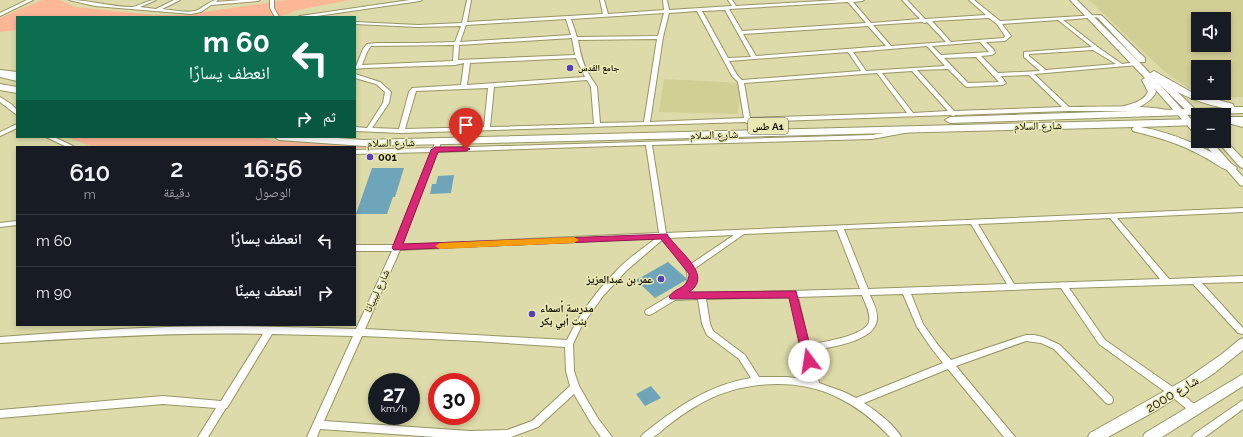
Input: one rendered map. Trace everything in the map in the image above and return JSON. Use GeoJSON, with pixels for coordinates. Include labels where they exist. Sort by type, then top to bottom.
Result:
{"type":"FeatureCollection","features":[{"type":"Feature","properties":{"kind":"highway"},"geometry":{"type":"LineString","coordinates":[[0,73],[16,78]]}},
{"type":"Feature","properties":{"kind":"highway"},"geometry":{"type":"LineString","coordinates":[[1154,74],[1171,86],[1198,98],[1243,109]]}},
{"type":"Feature","properties":{"kind":"highway"},"geometry":{"type":"LineString","coordinates":[[0,87],[16,90]]}},
{"type":"Feature","properties":{"kind":"highway","name":"شارع السلام"},"geometry":{"type":"LineString","coordinates":[[1231,111],[1243,109]]}},
{"type":"Feature","properties":{"kind":"highway","name":"شارع السلام"},"geometry":{"type":"LineString","coordinates":[[356,135],[464,135],[1176,113],[1191,117]]}},
{"type":"Feature","properties":{"kind":"highway","name":"شارع السلام"},"geometry":{"type":"LineString","coordinates":[[292,138],[357,143],[437,146],[1098,124],[1191,118]]}},
{"type":"Feature","properties":{"kind":"highway"},"geometry":{"type":"LineString","coordinates":[[1231,120],[1243,120]]}},
{"type":"Feature","properties":{"kind":"highway"},"geometry":{"type":"LineString","coordinates":[[1098,124],[1168,135],[1197,147],[1231,168]]}},
{"type":"Feature","properties":{"kind":"street"},"geometry":{"type":"LineString","coordinates":[[0,15],[31,0]]}},
{"type":"Feature","properties":{"kind":"street"},"geometry":{"type":"LineString","coordinates":[[71,0],[78,3],[96,5],[191,13],[199,11],[216,0]]}},
{"type":"Feature","properties":{"kind":"street"},"geometry":{"type":"LineString","coordinates":[[78,3],[86,0]]}},
{"type":"Feature","properties":{"kind":"street"},"geometry":{"type":"LineString","coordinates":[[135,8],[154,0]]}},
{"type":"Feature","properties":{"kind":"street"},"geometry":{"type":"LineString","coordinates":[[157,10],[178,0]]}},
{"type":"Feature","properties":{"kind":"street"},"geometry":{"type":"LineString","coordinates":[[209,4],[258,0]]}},
{"type":"Feature","properties":{"kind":"street"},"geometry":{"type":"LineString","coordinates":[[272,0],[272,8],[276,16]]}},
{"type":"Feature","properties":{"kind":"street"},"geometry":{"type":"LineString","coordinates":[[307,16],[420,0]]}},
{"type":"Feature","properties":{"kind":"street"},"geometry":{"type":"LineString","coordinates":[[456,63],[457,44],[464,24],[469,0]]}},
{"type":"Feature","properties":{"kind":"street"},"geometry":{"type":"LineString","coordinates":[[602,0],[606,16]]}},
{"type":"Feature","properties":{"kind":"street"},"geometry":{"type":"LineString","coordinates":[[647,124],[660,37],[667,12],[665,0]]}},
{"type":"Feature","properties":{"kind":"street"},"geometry":{"type":"LineString","coordinates":[[730,0],[735,8]]}},
{"type":"Feature","properties":{"kind":"street"},"geometry":{"type":"LineString","coordinates":[[849,0],[889,47]]}},
{"type":"Feature","properties":{"kind":"street"},"geometry":{"type":"LineString","coordinates":[[356,22],[418,26],[464,24],[862,0]]}},
{"type":"Feature","properties":{"kind":"street"},"geometry":{"type":"LineString","coordinates":[[904,0],[950,43]]}},
{"type":"Feature","properties":{"kind":"street"},"geometry":{"type":"LineString","coordinates":[[726,60],[1007,38],[1007,33],[999,23],[971,0]]}},
{"type":"Feature","properties":{"kind":"street"},"geometry":{"type":"LineString","coordinates":[[1073,0],[1139,66],[1176,113]]}},
{"type":"Feature","properties":{"kind":"street"},"geometry":{"type":"LineString","coordinates":[[1083,0],[1125,42],[1191,114]]}},
{"type":"Feature","properties":{"kind":"street"},"geometry":{"type":"LineString","coordinates":[[726,8],[754,57]]}},
{"type":"Feature","properties":{"kind":"street"},"geometry":{"type":"LineString","coordinates":[[350,10],[351,16]]}},
{"type":"Feature","properties":{"kind":"street"},"geometry":{"type":"LineString","coordinates":[[699,10],[726,60],[741,82],[747,121]]}},
{"type":"Feature","properties":{"kind":"street"},"geometry":{"type":"LineString","coordinates":[[188,16],[191,13]]}},
{"type":"Feature","properties":{"kind":"street"},"geometry":{"type":"LineString","coordinates":[[740,33],[991,16]]}},
{"type":"Feature","properties":{"kind":"street"},"geometry":{"type":"LineString","coordinates":[[999,23],[1098,16]]}},
{"type":"Feature","properties":{"kind":"street"},"geometry":{"type":"LineString","coordinates":[[568,18],[575,37],[578,56],[588,78],[594,87],[597,125]]}},
{"type":"Feature","properties":{"kind":"street"},"geometry":{"type":"LineString","coordinates":[[1058,18],[1121,65]]}},
{"type":"Feature","properties":{"kind":"street"},"geometry":{"type":"LineString","coordinates":[[578,56],[357,68],[367,47],[374,44],[457,44],[490,40],[575,37],[660,37]]}},
{"type":"Feature","properties":{"kind":"street"},"geometry":{"type":"LineString","coordinates":[[939,57],[992,53],[992,51],[981,40]]}},
{"type":"Feature","properties":{"kind":"street"},"geometry":{"type":"LineString","coordinates":[[1114,42],[1125,42]]}},
{"type":"Feature","properties":{"kind":"street"},"geometry":{"type":"LineString","coordinates":[[927,44],[964,84],[971,86],[1003,83],[977,55]]}},
{"type":"Feature","properties":{"kind":"street"},"geometry":{"type":"LineString","coordinates":[[1044,72],[1026,56],[1026,53],[1097,48]]}},
{"type":"Feature","properties":{"kind":"street"},"geometry":{"type":"LineString","coordinates":[[849,50],[865,72]]}},
{"type":"Feature","properties":{"kind":"street"},"geometry":{"type":"LineString","coordinates":[[464,87],[467,62]]}},
{"type":"Feature","properties":{"kind":"street"},"geometry":{"type":"LineString","coordinates":[[997,75],[1121,65],[1139,66]]}},
{"type":"Feature","properties":{"kind":"street"},"geometry":{"type":"LineString","coordinates":[[741,82],[948,66]]}},
{"type":"Feature","properties":{"kind":"street"},"geometry":{"type":"LineString","coordinates":[[1124,108],[1141,103],[1151,95],[1152,92],[1139,66]]}},
{"type":"Feature","properties":{"kind":"street"},"geometry":{"type":"LineString","coordinates":[[913,69],[952,114]]}},
{"type":"Feature","properties":{"kind":"street"},"geometry":{"type":"LineString","coordinates":[[878,71],[912,115]]}},
{"type":"Feature","properties":{"kind":"street"},"geometry":{"type":"LineString","coordinates":[[0,73],[16,74]]}},
{"type":"Feature","properties":{"kind":"street"},"geometry":{"type":"LineString","coordinates":[[1030,73],[1067,110]]}},
{"type":"Feature","properties":{"kind":"street"},"geometry":{"type":"LineString","coordinates":[[356,76],[378,83],[388,92],[386,103],[368,130]]}},
{"type":"Feature","properties":{"kind":"street"},"geometry":{"type":"LineString","coordinates":[[401,131],[414,89],[491,86],[588,78]]}},
{"type":"Feature","properties":{"kind":"street"},"geometry":{"type":"LineString","coordinates":[[487,129],[491,86]]}},
{"type":"Feature","properties":{"kind":"street"},"geometry":{"type":"LineString","coordinates":[[0,99],[16,112]]}},
{"type":"Feature","properties":{"kind":"street"},"geometry":{"type":"LineString","coordinates":[[356,129],[401,131],[487,129],[1124,108],[1150,109],[1176,113]]}},
{"type":"Feature","properties":{"kind":"street"},"geometry":{"type":"LineString","coordinates":[[1231,121],[1243,124]]}},
{"type":"Feature","properties":{"kind":"street"},"geometry":{"type":"LineString","coordinates":[[0,134],[16,126]]}},
{"type":"Feature","properties":{"kind":"street"},"geometry":{"type":"LineString","coordinates":[[356,152],[437,146],[649,144],[872,136],[896,134],[916,129]]}},
{"type":"Feature","properties":{"kind":"street"},"geometry":{"type":"LineString","coordinates":[[51,138],[70,146]]}},
{"type":"Feature","properties":{"kind":"street"},"geometry":{"type":"LineString","coordinates":[[649,144],[663,236],[694,274],[692,284],[687,289],[649,312]]}},
{"type":"Feature","properties":{"kind":"street","name":"شارع ليبيانا"},"geometry":{"type":"LineString","coordinates":[[312,437],[397,248],[437,146]]}},
{"type":"Feature","properties":{"kind":"street"},"geometry":{"type":"LineString","coordinates":[[1212,148],[1243,183]]}},
{"type":"Feature","properties":{"kind":"street"},"geometry":{"type":"LineString","coordinates":[[1227,148],[1243,165]]}},
{"type":"Feature","properties":{"kind":"street"},"geometry":{"type":"LineString","coordinates":[[356,248],[397,248],[1243,210]]}},
{"type":"Feature","properties":{"kind":"street"},"geometry":{"type":"LineString","coordinates":[[1112,216],[1167,282]]}},
{"type":"Feature","properties":{"kind":"street"},"geometry":{"type":"LineString","coordinates":[[0,225],[16,222]]}},
{"type":"Feature","properties":{"kind":"street"},"geometry":{"type":"LineString","coordinates":[[973,222],[1012,287]]}},
{"type":"Feature","properties":{"kind":"street"},"geometry":{"type":"LineString","coordinates":[[805,349],[860,335],[869,330],[873,322],[874,318],[865,292],[840,227]]}},
{"type":"Feature","properties":{"kind":"street"},"geometry":{"type":"LineString","coordinates":[[690,268],[742,232]]}},
{"type":"Feature","properties":{"kind":"street"},"geometry":{"type":"LineString","coordinates":[[607,437],[594,420],[575,387],[570,371],[569,344],[578,325],[600,294],[623,270],[663,236]]}},
{"type":"Feature","properties":{"kind":"street"},"geometry":{"type":"LineString","coordinates":[[674,297],[906,291],[1243,279]]}},
{"type":"Feature","properties":{"kind":"street"},"geometry":{"type":"LineString","coordinates":[[1194,280],[1242,337]]}},
{"type":"Feature","properties":{"kind":"street"},"geometry":{"type":"LineString","coordinates":[[1063,285],[1102,342],[1174,393],[1195,410]]}},
{"type":"Feature","properties":{"kind":"street"},"geometry":{"type":"LineString","coordinates":[[906,291],[920,325],[948,365],[1010,437]]}},
{"type":"Feature","properties":{"kind":"street"},"geometry":{"type":"LineString","coordinates":[[793,294],[805,349],[815,385]]}},
{"type":"Feature","properties":{"kind":"street"},"geometry":{"type":"LineString","coordinates":[[701,296],[706,324],[710,333],[742,357],[757,381]]}},
{"type":"Feature","properties":{"kind":"street"},"geometry":{"type":"LineString","coordinates":[[0,340],[229,328],[269,331],[469,337],[569,344]]}},
{"type":"Feature","properties":{"kind":"street"},"geometry":{"type":"LineString","coordinates":[[203,437],[269,331]]}},
{"type":"Feature","properties":{"kind":"street","name":"شارع 2000"},"geometry":{"type":"LineString","coordinates":[[1095,437],[1174,393],[1208,372],[1242,337]]}},
{"type":"Feature","properties":{"kind":"street"},"geometry":{"type":"LineString","coordinates":[[856,402],[948,365],[1026,338],[1039,338],[1057,347],[1109,400]]}},
{"type":"Feature","properties":{"kind":"street"},"geometry":{"type":"LineString","coordinates":[[1150,437],[1243,379]]}},
{"type":"Feature","properties":{"kind":"street"},"geometry":{"type":"LineString","coordinates":[[646,437],[678,412],[703,397],[728,387],[757,381],[793,381],[815,385],[836,392],[856,402],[878,418],[896,437]]}},
{"type":"Feature","properties":{"kind":"street"},"geometry":{"type":"LineString","coordinates":[[317,425],[470,435],[507,434],[535,424],[575,387]]}},
{"type":"Feature","properties":{"kind":"street"},"geometry":{"type":"LineString","coordinates":[[0,414],[163,400],[224,405]]}},
{"type":"Feature","properties":{"kind":"street"},"geometry":{"type":"LineString","coordinates":[[1197,437],[1243,404]]}},
{"type":"Feature","properties":{"kind":"shaded area"},"geometry":{"type":"Polygon","coordinates":[[[42,0],[59,0],[75,7],[154,15],[182,15],[287,0],[350,0],[298,10],[281,16],[16,16],[16,30],[0,32],[0,18],[42,0]]]}},
{"type":"Feature","properties":{"kind":"shaded area"},"geometry":{"type":"Polygon","coordinates":[[[1089,0],[1243,0],[1243,97],[1231,97],[1231,60],[1191,60],[1190,89],[1165,72],[1089,0]]]}},
{"type":"Feature","properties":{"kind":"shaded area"},"geometry":{"type":"Polygon","coordinates":[[[664,79],[741,83],[738,114],[659,112],[664,79]]]}},
{"type":"Feature","properties":{"kind":"shaded area"},"geometry":{"type":"Polygon","coordinates":[[[69,138],[260,138],[277,141],[351,146],[91,146],[69,138]]]}},
{"type":"Feature","properties":{"kind":"shaded area"},"geometry":{"type":"Polygon","coordinates":[[[356,146],[381,148],[356,148],[356,146]]]}},
{"type":"Feature","properties":{"kind":"building"},"geometry":{"type":"Polygon","coordinates":[[[372,168],[404,168],[395,197],[393,197],[387,214],[356,214],[372,168]]]}},
{"type":"Feature","properties":{"kind":"building"},"geometry":{"type":"Polygon","coordinates":[[[454,175],[451,193],[430,194],[432,184],[436,184],[438,176],[454,175]]]}},
{"type":"Feature","properties":{"kind":"building","name":"عمر بن عبدالعزيز"},"geometry":{"type":"Polygon","coordinates":[[[668,262],[686,278],[686,280],[655,298],[636,280],[668,262]]]}},
{"type":"Feature","properties":{"kind":"building"},"geometry":{"type":"Polygon","coordinates":[[[651,386],[661,398],[645,406],[636,394],[651,386]]]}},
{"type":"Feature","properties":{"kind":"slow traffic"},"geometry":{"type":"LineString","coordinates":[[440,246],[574,240]]}},
{"type":"Feature","properties":{"kind":"place","name":"جامع القدس"},"geometry":{"type":"Point","coordinates":[570,68]}},
{"type":"Feature","properties":{"kind":"place","name":"001"},"geometry":{"type":"Point","coordinates":[370,157]}},
{"type":"Feature","properties":{"kind":"place","name":"عمر بن عبدالعزيز"},"geometry":{"type":"Point","coordinates":[661,279]}},
{"type":"Feature","properties":{"kind":"place","name":"مدرسة أسماء بنت أبي بكر"},"geometry":{"type":"Point","coordinates":[532,314]}},
{"type":"Feature","properties":{"kind":"route"},"geometry":{"type":"LineString","coordinates":[[466,149],[435,150],[397,248],[663,236],[694,274],[690,287],[674,297],[793,294],[809,361]]}}]}
